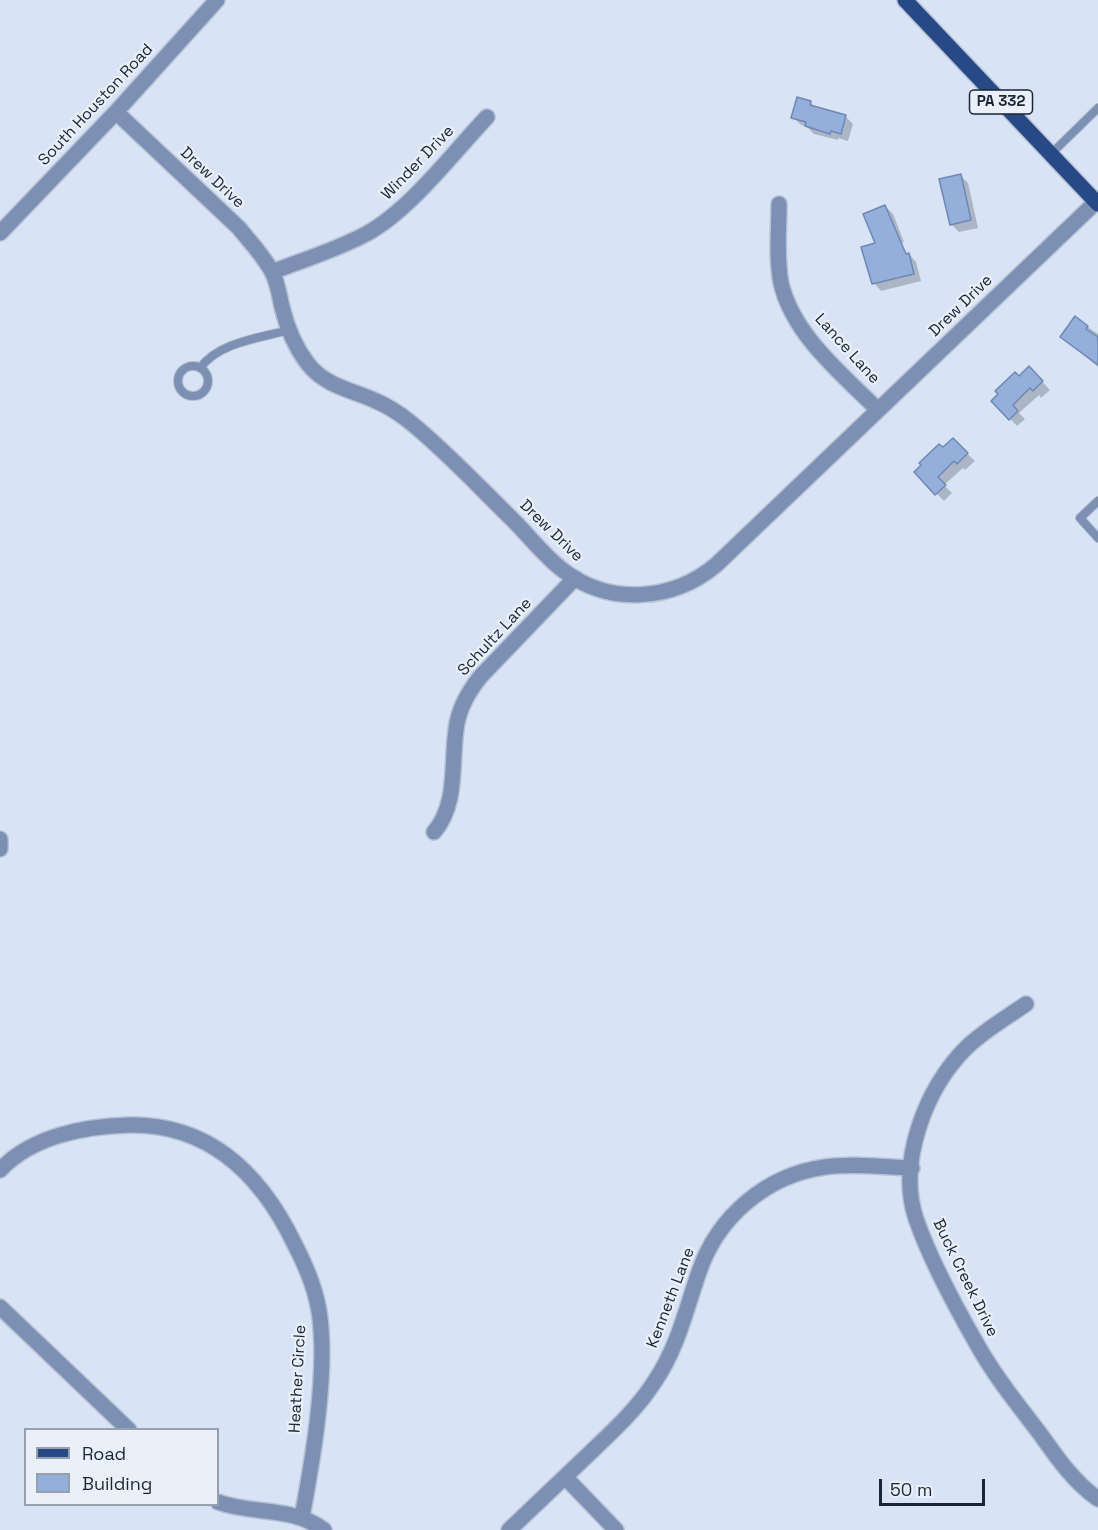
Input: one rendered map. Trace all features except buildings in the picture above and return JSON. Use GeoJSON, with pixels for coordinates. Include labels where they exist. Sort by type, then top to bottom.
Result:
{"type":"FeatureCollection","features":[{"type":"Feature","properties":{"kind":"main road","name":"PA 332"},"geometry":{"type":"LineString","coordinates":[[904,0],[1097,203]]}},
{"type":"Feature","properties":{"kind":"street","name":"South Houston Road"},"geometry":{"type":"LineString","coordinates":[[0,233],[116,112],[217,0]]}},
{"type":"Feature","properties":{"kind":"street","name":"Drew Drive"},"geometry":{"type":"LineString","coordinates":[[116,112],[239,228],[272,272],[289,330],[300,352],[315,371],[333,385],[382,404],[411,423],[457,465],[553,561],[575,578],[595,588],[622,595],[643,596],[669,591],[693,581],[716,565],[1097,203]]}},
{"type":"Feature","properties":{"kind":"street","name":"Winder Drive"},"geometry":{"type":"LineString","coordinates":[[272,272],[337,248],[367,234],[411,199],[488,117]]}},
{"type":"Feature","properties":{"kind":"street","name":"Lance Lane"},"geometry":{"type":"LineString","coordinates":[[779,204],[778,248],[781,282],[786,300],[808,338],[878,410]]}},
{"type":"Feature","properties":{"kind":"street","name":"Schultz Lane"},"geometry":{"type":"LineString","coordinates":[[434,832],[442,823],[451,790],[456,730],[463,703],[470,690],[575,578]]}},
{"type":"Feature","properties":{"kind":"street"},"geometry":{"type":"LineString","coordinates":[[0,839],[0,849]]}},
{"type":"Feature","properties":{"kind":"street","name":"Buck Creek Drive"},"geometry":{"type":"LineString","coordinates":[[1026,1004],[995,1024],[967,1047],[939,1082],[921,1119],[914,1146],[913,1202],[916,1217],[938,1271],[988,1364],[1008,1394],[1069,1473],[1085,1490],[1098,1499]]}},
{"type":"Feature","properties":{"kind":"street","name":"Heather Circle"},"geometry":{"type":"LineString","coordinates":[[0,1170],[29,1148],[58,1136],[84,1129],[116,1125],[143,1125],[186,1134],[207,1143],[229,1156],[266,1194],[284,1221],[307,1269],[320,1318],[319,1396],[302,1517]]}},
{"type":"Feature","properties":{"kind":"street","name":"Kenneth Lane"},"geometry":{"type":"LineString","coordinates":[[509,1530],[633,1410],[655,1382],[672,1352],[706,1254],[723,1227],[750,1199],[774,1183],[824,1167],[843,1165],[912,1168]]}},
{"type":"Feature","properties":{"kind":"street"},"geometry":{"type":"LineString","coordinates":[[0,1307],[127,1428]]}},
{"type":"Feature","properties":{"kind":"street"},"geometry":{"type":"LineString","coordinates":[[565,1477],[616,1530]]}},
{"type":"Feature","properties":{"kind":"street"},"geometry":{"type":"LineString","coordinates":[[219,1502],[245,1509],[302,1517],[324,1530]]}},
{"type":"Feature","properties":{"kind":"lane"},"geometry":{"type":"LineString","coordinates":[[1051,154],[1098,108]]}},
{"type":"Feature","properties":{"kind":"lane"},"geometry":{"type":"LineString","coordinates":[[200,368],[214,353],[249,340],[289,330]]}},
{"type":"Feature","properties":{"kind":"lane"},"geometry":{"type":"LineString","coordinates":[[1098,501],[1080,518],[1098,538]]}}]}
